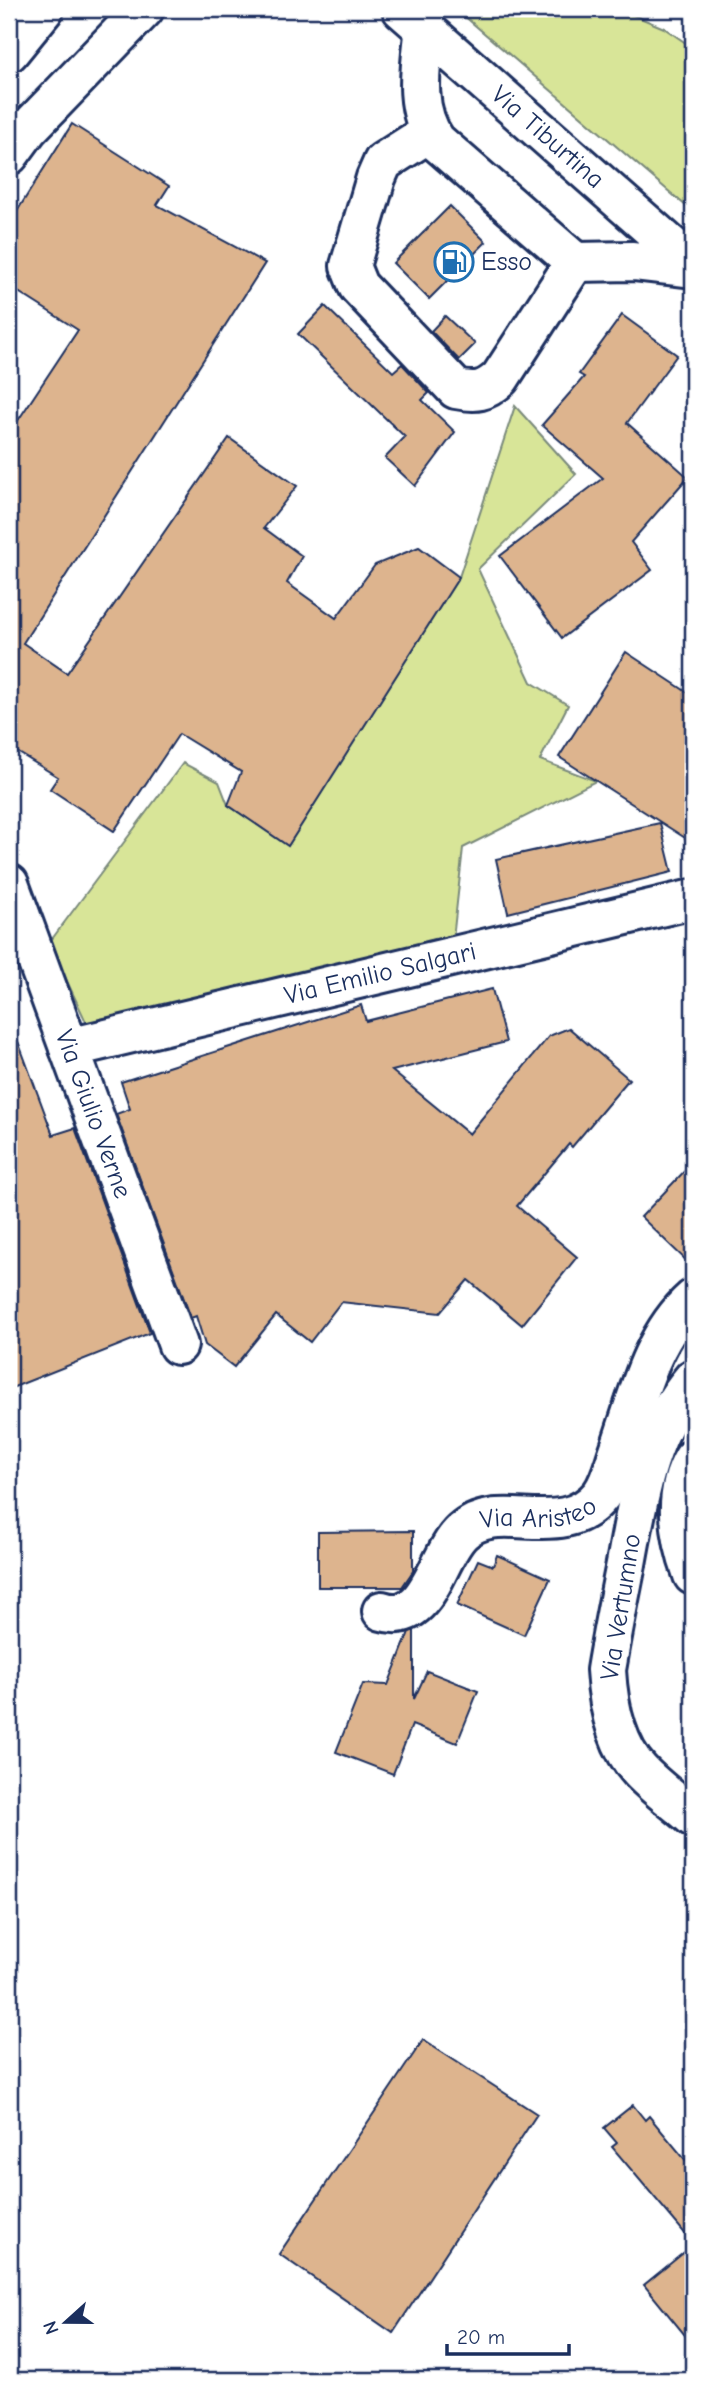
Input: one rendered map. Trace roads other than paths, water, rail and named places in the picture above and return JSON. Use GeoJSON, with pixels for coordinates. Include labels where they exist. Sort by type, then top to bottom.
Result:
{"type":"FeatureCollection","features":[{"type":"Feature","properties":{"kind":"street"},"geometry":{"type":"LineString","coordinates":[[9,52],[44,9]]}},
{"type":"Feature","properties":{"kind":"street"},"geometry":{"type":"LineString","coordinates":[[9,155],[28,129],[144,9]]}},
{"type":"Feature","properties":{"kind":"street"},"geometry":{"type":"LineString","coordinates":[[408,13],[419,90],[430,132],[436,141],[494,192],[575,262],[688,257]]}},
{"type":"Feature","properties":{"kind":"street","name":"Via Tiburtina"},"geometry":{"type":"LineString","coordinates":[[408,13],[688,257]]}},
{"type":"Feature","properties":{"kind":"street"},"geometry":{"type":"LineString","coordinates":[[430,132],[383,162],[350,266],[358,286],[456,389],[476,393],[489,388],[500,378],[575,262]]}},
{"type":"Feature","properties":{"kind":"street","name":"Via Giulio Verne"},"geometry":{"type":"LineString","coordinates":[[9,884],[178,1345]]}},
{"type":"Feature","properties":{"kind":"street","name":"Via Emilio Salgari"},"geometry":{"type":"LineString","coordinates":[[69,1048],[693,899]]}},
{"type":"Feature","properties":{"kind":"street","name":"Via Aristeo"},"geometry":{"type":"LineString","coordinates":[[382,1611],[403,1612],[413,1608],[430,1587],[449,1546],[465,1529],[487,1520],[547,1521],[570,1517],[592,1504],[607,1485],[662,1337],[678,1313],[693,1299]]}},
{"type":"Feature","properties":{"kind":"street","name":"Via Vertumno"},"geometry":{"type":"LineString","coordinates":[[693,1379],[667,1418],[643,1475],[606,1670],[608,1696],[615,1726],[632,1760],[649,1780],[693,1817]]}},
{"type":"Feature","properties":{"kind":"street"},"geometry":{"type":"LineString","coordinates":[[693,1460],[682,1484],[679,1513],[684,1548],[693,1575]]}},
{"type":"Feature","properties":{"kind":"place","name":"Esso"},"geometry":{"type":"Point","coordinates":[454,262]}}]}
